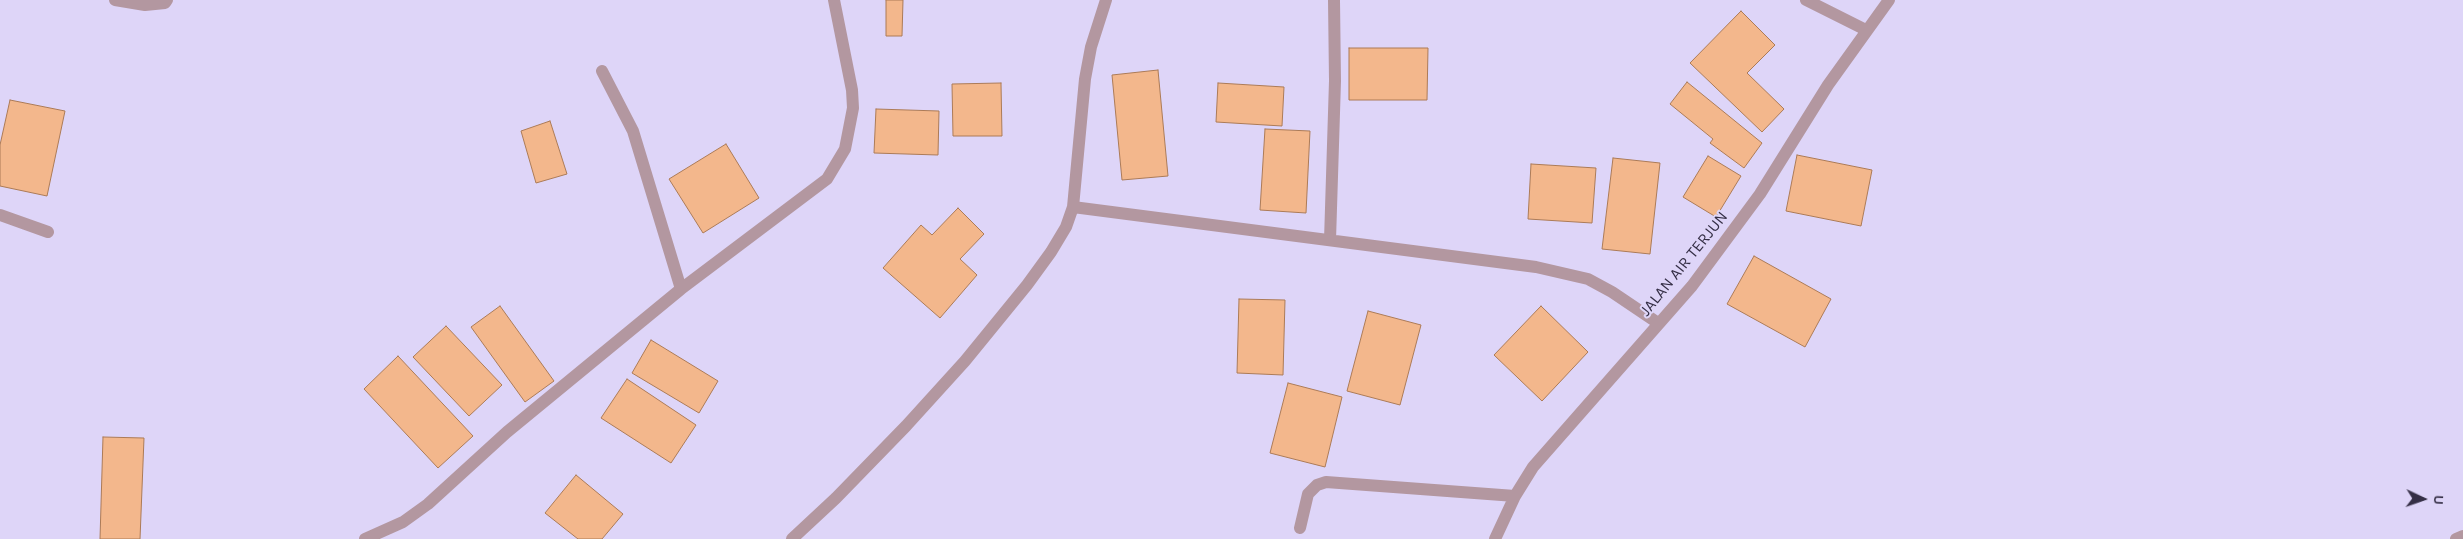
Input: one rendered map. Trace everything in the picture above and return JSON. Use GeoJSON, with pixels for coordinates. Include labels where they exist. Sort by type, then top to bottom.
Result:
{"type":"FeatureCollection","features":[{"type":"Feature","properties":{"kind":"street"},"geometry":{"type":"LineString","coordinates":[[115,0],[145,5],[165,3],[168,0]]}},
{"type":"Feature","properties":{"kind":"street"},"geometry":{"type":"LineString","coordinates":[[365,539],[403,522],[428,504],[507,432],[681,289],[827,179],[840,157],[850,130],[853,99],[834,0]]}},
{"type":"Feature","properties":{"kind":"street"},"geometry":{"type":"LineString","coordinates":[[792,539],[836,498],[906,426],[977,346],[1051,252],[1066,227],[1073,207],[1085,79],[1091,48],[1106,0]]}},
{"type":"Feature","properties":{"kind":"street"},"geometry":{"type":"LineString","coordinates":[[1330,240],[1335,81],[1334,0]]}},
{"type":"Feature","properties":{"kind":"street"},"geometry":{"type":"LineString","coordinates":[[1806,0],[1866,30]]}},
{"type":"Feature","properties":{"kind":"street","name":"JALAN AIR TERJUN"},"geometry":{"type":"LineString","coordinates":[[1495,539],[1514,496],[1533,467],[1692,286],[1760,194],[1828,86],[1889,0]]}},
{"type":"Feature","properties":{"kind":"street"},"geometry":{"type":"LineString","coordinates":[[602,71],[633,130],[681,289]]}},
{"type":"Feature","properties":{"kind":"street"},"geometry":{"type":"LineString","coordinates":[[1073,207],[1536,267],[1588,280],[1612,292],[1658,324]]}},
{"type":"Feature","properties":{"kind":"street"},"geometry":{"type":"LineString","coordinates":[[0,215],[48,232]]}},
{"type":"Feature","properties":{"kind":"street"},"geometry":{"type":"LineString","coordinates":[[1300,528],[1308,494],[1317,485],[1326,482],[1514,496]]}},
{"type":"Feature","properties":{"kind":"street"},"geometry":{"type":"LineString","coordinates":[[2456,539],[2463,536]]}},
{"type":"Feature","properties":{"kind":"building"},"geometry":{"type":"Polygon","coordinates":[[[886,0],[903,0],[902,36],[886,36],[886,0]]]}},
{"type":"Feature","properties":{"kind":"building"},"geometry":{"type":"Polygon","coordinates":[[[1741,11],[1775,45],[1747,73],[1784,109],[1762,132],[1690,63],[1741,11]]]}},
{"type":"Feature","properties":{"kind":"building"},"geometry":{"type":"Polygon","coordinates":[[[1349,48],[1428,48],[1427,100],[1349,100],[1349,48]]]}},
{"type":"Feature","properties":{"kind":"building"},"geometry":{"type":"Polygon","coordinates":[[[1158,70],[1168,176],[1122,180],[1112,75],[1158,70]]]}},
{"type":"Feature","properties":{"kind":"building"},"geometry":{"type":"Polygon","coordinates":[[[1687,82],[1762,143],[1744,168],[1710,143],[1713,139],[1670,104],[1687,82]]]}},
{"type":"Feature","properties":{"kind":"building"},"geometry":{"type":"Polygon","coordinates":[[[1001,83],[1002,136],[953,136],[952,84],[1001,83]]]}},
{"type":"Feature","properties":{"kind":"building"},"geometry":{"type":"Polygon","coordinates":[[[1218,83],[1284,87],[1282,126],[1216,122],[1218,83]]]}},
{"type":"Feature","properties":{"kind":"building"},"geometry":{"type":"Polygon","coordinates":[[[10,100],[65,111],[47,196],[0,186],[0,145],[10,100]]]}},
{"type":"Feature","properties":{"kind":"building"},"geometry":{"type":"Polygon","coordinates":[[[876,109],[939,111],[938,155],[874,153],[876,109]]]}},
{"type":"Feature","properties":{"kind":"building"},"geometry":{"type":"Polygon","coordinates":[[[550,121],[567,174],[536,183],[521,131],[550,121]]]}},
{"type":"Feature","properties":{"kind":"building"},"geometry":{"type":"Polygon","coordinates":[[[1265,129],[1310,131],[1306,213],[1260,210],[1265,129]]]}},
{"type":"Feature","properties":{"kind":"building"},"geometry":{"type":"Polygon","coordinates":[[[726,144],[759,198],[703,233],[669,179],[726,144]]]}},
{"type":"Feature","properties":{"kind":"building"},"geometry":{"type":"Polygon","coordinates":[[[1797,155],[1872,170],[1861,226],[1786,211],[1797,155]]]}},
{"type":"Feature","properties":{"kind":"building"},"geometry":{"type":"Polygon","coordinates":[[[1708,156],[1741,176],[1716,217],[1683,197],[1708,156]]]}},
{"type":"Feature","properties":{"kind":"building"},"geometry":{"type":"Polygon","coordinates":[[[1613,158],[1660,163],[1650,254],[1602,249],[1613,158]]]}},
{"type":"Feature","properties":{"kind":"building"},"geometry":{"type":"Polygon","coordinates":[[[1531,164],[1596,168],[1592,223],[1528,219],[1531,164]]]}},
{"type":"Feature","properties":{"kind":"building"},"geometry":{"type":"Polygon","coordinates":[[[958,208],[984,234],[960,259],[977,275],[940,318],[883,268],[921,225],[932,235],[958,208]]]}},
{"type":"Feature","properties":{"kind":"building"},"geometry":{"type":"Polygon","coordinates":[[[1754,256],[1831,299],[1805,347],[1727,304],[1754,256]]]}},
{"type":"Feature","properties":{"kind":"building"},"geometry":{"type":"Polygon","coordinates":[[[1239,299],[1285,300],[1283,375],[1237,373],[1239,299]]]}},
{"type":"Feature","properties":{"kind":"building"},"geometry":{"type":"Polygon","coordinates":[[[500,306],[554,381],[525,402],[471,327],[500,306]]]}},
{"type":"Feature","properties":{"kind":"building"},"geometry":{"type":"Polygon","coordinates":[[[1541,306],[1588,352],[1542,401],[1494,355],[1541,306]]]}},
{"type":"Feature","properties":{"kind":"building"},"geometry":{"type":"Polygon","coordinates":[[[1368,311],[1421,325],[1400,405],[1347,391],[1368,311]]]}},
{"type":"Feature","properties":{"kind":"building"},"geometry":{"type":"Polygon","coordinates":[[[446,326],[502,385],[469,416],[413,357],[446,326]]]}},
{"type":"Feature","properties":{"kind":"building"},"geometry":{"type":"Polygon","coordinates":[[[651,340],[718,381],[699,413],[632,373],[651,340]]]}},
{"type":"Feature","properties":{"kind":"building"},"geometry":{"type":"Polygon","coordinates":[[[398,356],[473,436],[438,468],[364,389],[398,356]]]}},
{"type":"Feature","properties":{"kind":"building"},"geometry":{"type":"Polygon","coordinates":[[[627,379],[696,425],[671,463],[601,418],[627,379]]]}},
{"type":"Feature","properties":{"kind":"building"},"geometry":{"type":"Polygon","coordinates":[[[1288,383],[1342,397],[1325,467],[1270,453],[1288,383]]]}},
{"type":"Feature","properties":{"kind":"building"},"geometry":{"type":"Polygon","coordinates":[[[103,437],[144,438],[140,539],[100,539],[103,437]]]}},
{"type":"Feature","properties":{"kind":"building"},"geometry":{"type":"Polygon","coordinates":[[[576,475],[623,514],[602,539],[578,539],[545,513],[576,475]]]}}]}
